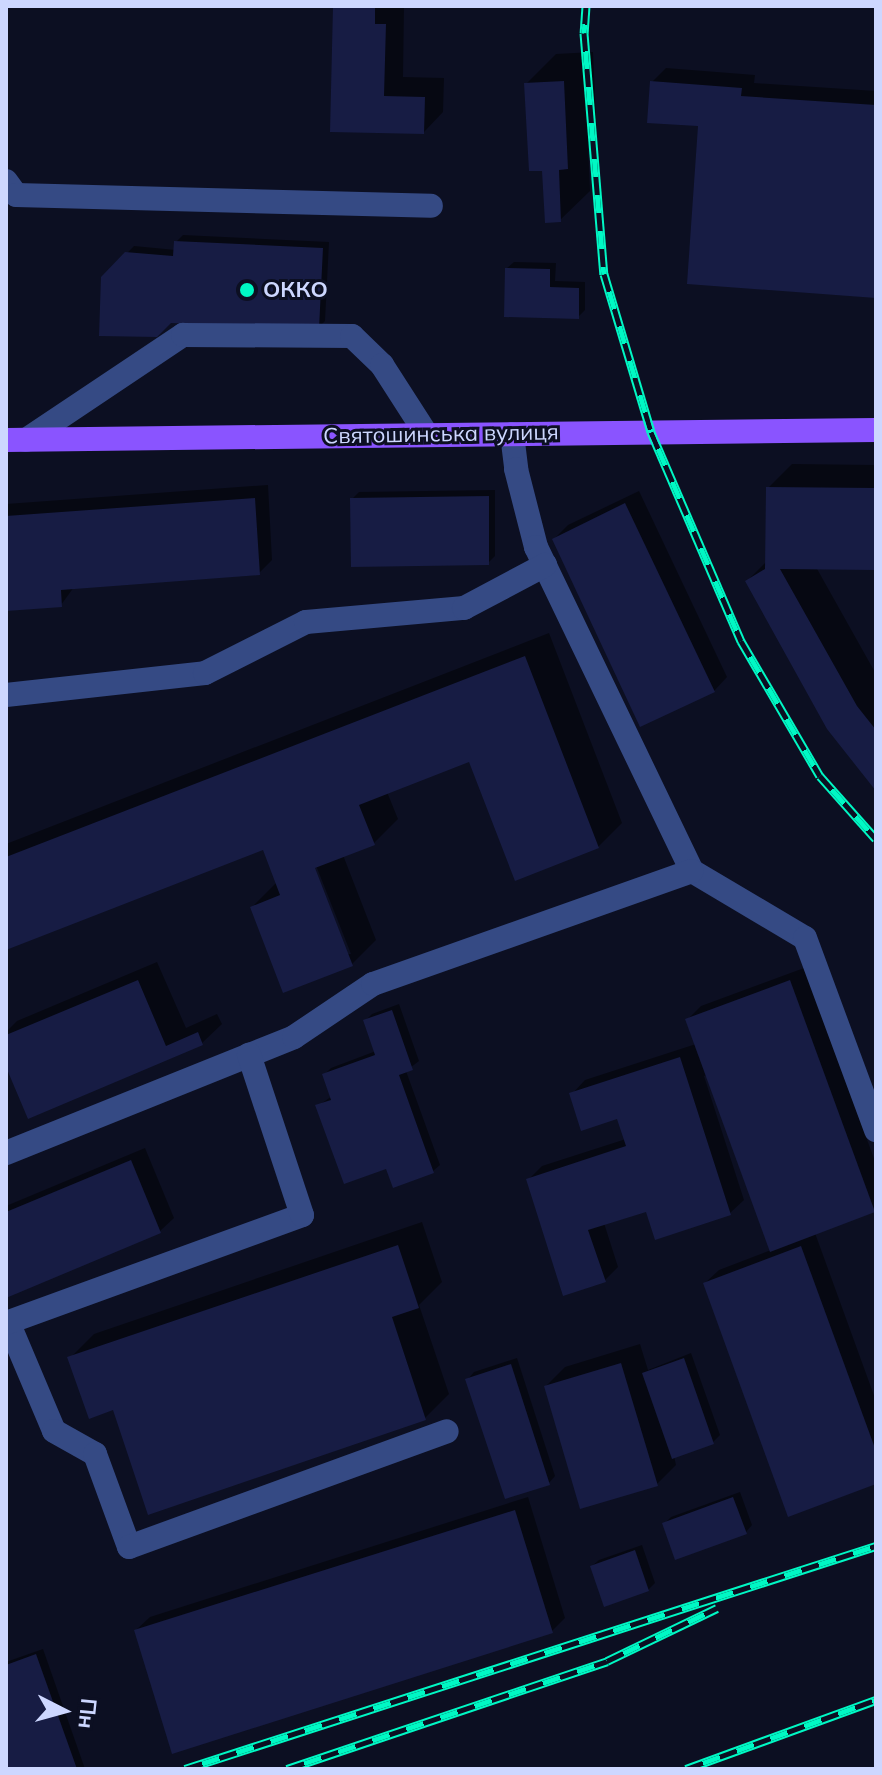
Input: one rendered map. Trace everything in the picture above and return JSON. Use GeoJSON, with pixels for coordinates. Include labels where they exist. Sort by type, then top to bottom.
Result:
{"type":"FeatureCollection","features":[{"type":"Feature","properties":{"kind":"main road","name":"Святошинська вулиця"},"geometry":{"type":"LineString","coordinates":[[16,440],[876,430]]}},
{"type":"Feature","properties":{"kind":"lane"},"geometry":{"type":"LineString","coordinates":[[6,181],[16,195],[431,206]]}},
{"type":"Feature","properties":{"kind":"lane"},"geometry":{"type":"LineString","coordinates":[[16,440],[183,335],[352,336],[382,365],[427,435]]}},
{"type":"Feature","properties":{"kind":"lane"},"geometry":{"type":"LineString","coordinates":[[512,434],[516,469],[536,547],[692,871],[805,938],[876,1130]]}},
{"type":"Feature","properties":{"kind":"lane"},"geometry":{"type":"LineString","coordinates":[[6,695],[205,673],[306,622],[464,608],[545,565]]}},
{"type":"Feature","properties":{"kind":"lane"},"geometry":{"type":"LineString","coordinates":[[6,1153],[294,1037],[373,984],[692,871]]}},
{"type":"Feature","properties":{"kind":"lane"},"geometry":{"type":"LineString","coordinates":[[249,1055],[302,1215],[7,1322],[54,1431],[95,1454],[129,1547],[447,1431]]}},
{"type":"Feature","properties":{"kind":"building"},"geometry":{"type":"Polygon","coordinates":[[[333,6],[375,6],[375,24],[386,24],[384,96],[425,97],[424,134],[330,132],[333,6]]]}},
{"type":"Feature","properties":{"kind":"building"},"geometry":{"type":"Polygon","coordinates":[[[564,81],[568,169],[559,170],[561,222],[545,223],[542,171],[529,171],[524,83],[564,81]]]}},
{"type":"Feature","properties":{"kind":"building"},"geometry":{"type":"Polygon","coordinates":[[[650,81],[742,88],[741,96],[876,105],[876,298],[687,284],[698,126],[647,123],[650,81]]]}},
{"type":"Feature","properties":{"kind":"building","name":"ОККО"},"geometry":{"type":"Polygon","coordinates":[[[174,241],[323,248],[319,329],[171,323],[157,337],[99,336],[101,277],[125,252],[173,256],[174,241]]]}},
{"type":"Feature","properties":{"kind":"building"},"geometry":{"type":"Polygon","coordinates":[[[505,268],[550,269],[550,287],[579,288],[579,319],[504,317],[505,268]]]}},
{"type":"Feature","properties":{"kind":"building"},"geometry":{"type":"Polygon","coordinates":[[[766,487],[876,488],[876,570],[780,569],[857,706],[876,730],[876,791],[827,729],[745,581],[765,569],[766,487]]]}},
{"type":"Feature","properties":{"kind":"building"},"geometry":{"type":"Polygon","coordinates":[[[489,496],[489,565],[351,567],[350,498],[489,496]]]}},
{"type":"Feature","properties":{"kind":"building"},"geometry":{"type":"Polygon","coordinates":[[[255,498],[260,575],[61,590],[62,607],[6,611],[6,516],[255,498]]]}},
{"type":"Feature","properties":{"kind":"building"},"geometry":{"type":"Polygon","coordinates":[[[625,503],[715,692],[640,727],[552,539],[625,503]]]}},
{"type":"Feature","properties":{"kind":"building"},"geometry":{"type":"Polygon","coordinates":[[[525,656],[599,848],[515,881],[469,762],[359,805],[375,845],[315,868],[353,966],[283,993],[250,907],[280,895],[263,850],[6,950],[6,857],[525,656]]]}},
{"type":"Feature","properties":{"kind":"building"},"geometry":{"type":"Polygon","coordinates":[[[138,980],[166,1046],[198,1032],[203,1045],[28,1119],[6,1067],[6,1035],[138,980]]]}},
{"type":"Feature","properties":{"kind":"building"},"geometry":{"type":"Polygon","coordinates":[[[790,980],[875,1212],[770,1252],[685,1019],[790,980]]]}},
{"type":"Feature","properties":{"kind":"building"},"geometry":{"type":"Polygon","coordinates":[[[392,1010],[413,1070],[399,1075],[434,1173],[393,1188],[386,1169],[344,1184],[315,1105],[331,1100],[322,1074],[375,1055],[363,1020],[392,1010]]]}},
{"type":"Feature","properties":{"kind":"building"},"geometry":{"type":"Polygon","coordinates":[[[680,1057],[731,1215],[655,1240],[646,1212],[588,1230],[606,1282],[563,1296],[526,1179],[626,1146],[617,1119],[581,1131],[569,1093],[680,1057]]]}},
{"type":"Feature","properties":{"kind":"building"},"geometry":{"type":"Polygon","coordinates":[[[131,1160],[161,1233],[6,1298],[6,1212],[131,1160]]]}},
{"type":"Feature","properties":{"kind":"building"},"geometry":{"type":"Polygon","coordinates":[[[398,1245],[419,1308],[392,1317],[426,1420],[148,1515],[113,1410],[89,1419],[67,1357],[398,1245]]]}},
{"type":"Feature","properties":{"kind":"building"},"geometry":{"type":"Polygon","coordinates":[[[801,1246],[876,1451],[876,1484],[788,1517],[703,1283],[801,1246]]]}},
{"type":"Feature","properties":{"kind":"building"},"geometry":{"type":"Polygon","coordinates":[[[684,1358],[714,1444],[672,1459],[642,1373],[684,1358]]]}},
{"type":"Feature","properties":{"kind":"building"},"geometry":{"type":"Polygon","coordinates":[[[621,1363],[658,1486],[580,1509],[544,1386],[621,1363]]]}},
{"type":"Feature","properties":{"kind":"building"},"geometry":{"type":"Polygon","coordinates":[[[511,1364],[550,1485],[505,1499],[465,1379],[511,1364]]]}},
{"type":"Feature","properties":{"kind":"building"},"geometry":{"type":"Polygon","coordinates":[[[733,1497],[747,1534],[675,1560],[662,1523],[733,1497]]]}},
{"type":"Feature","properties":{"kind":"building"},"geometry":{"type":"Polygon","coordinates":[[[515,1510],[553,1633],[172,1754],[134,1630],[515,1510]]]}},
{"type":"Feature","properties":{"kind":"building"},"geometry":{"type":"Polygon","coordinates":[[[635,1550],[649,1591],[604,1607],[590,1566],[635,1550]]]}},
{"type":"Feature","properties":{"kind":"building"},"geometry":{"type":"Polygon","coordinates":[[[36,1654],[77,1769],[6,1769],[6,1665],[36,1654]]]}},
{"type":"Feature","properties":{"kind":"railway"},"geometry":{"type":"LineString","coordinates":[[586,6],[584,33],[604,274],[651,432],[741,641],[820,776],[876,839]]}},
{"type":"Feature","properties":{"kind":"railway"},"geometry":{"type":"LineString","coordinates":[[185,1769],[876,1546]]}},
{"type":"Feature","properties":{"kind":"railway"},"geometry":{"type":"LineString","coordinates":[[287,1769],[607,1661],[717,1608]]}},
{"type":"Feature","properties":{"kind":"railway"},"geometry":{"type":"LineString","coordinates":[[686,1769],[876,1700]]}},
{"type":"Feature","properties":{"kind":"place","name":"ОККО"},"geometry":{"type":"Point","coordinates":[247,290]}}]}
